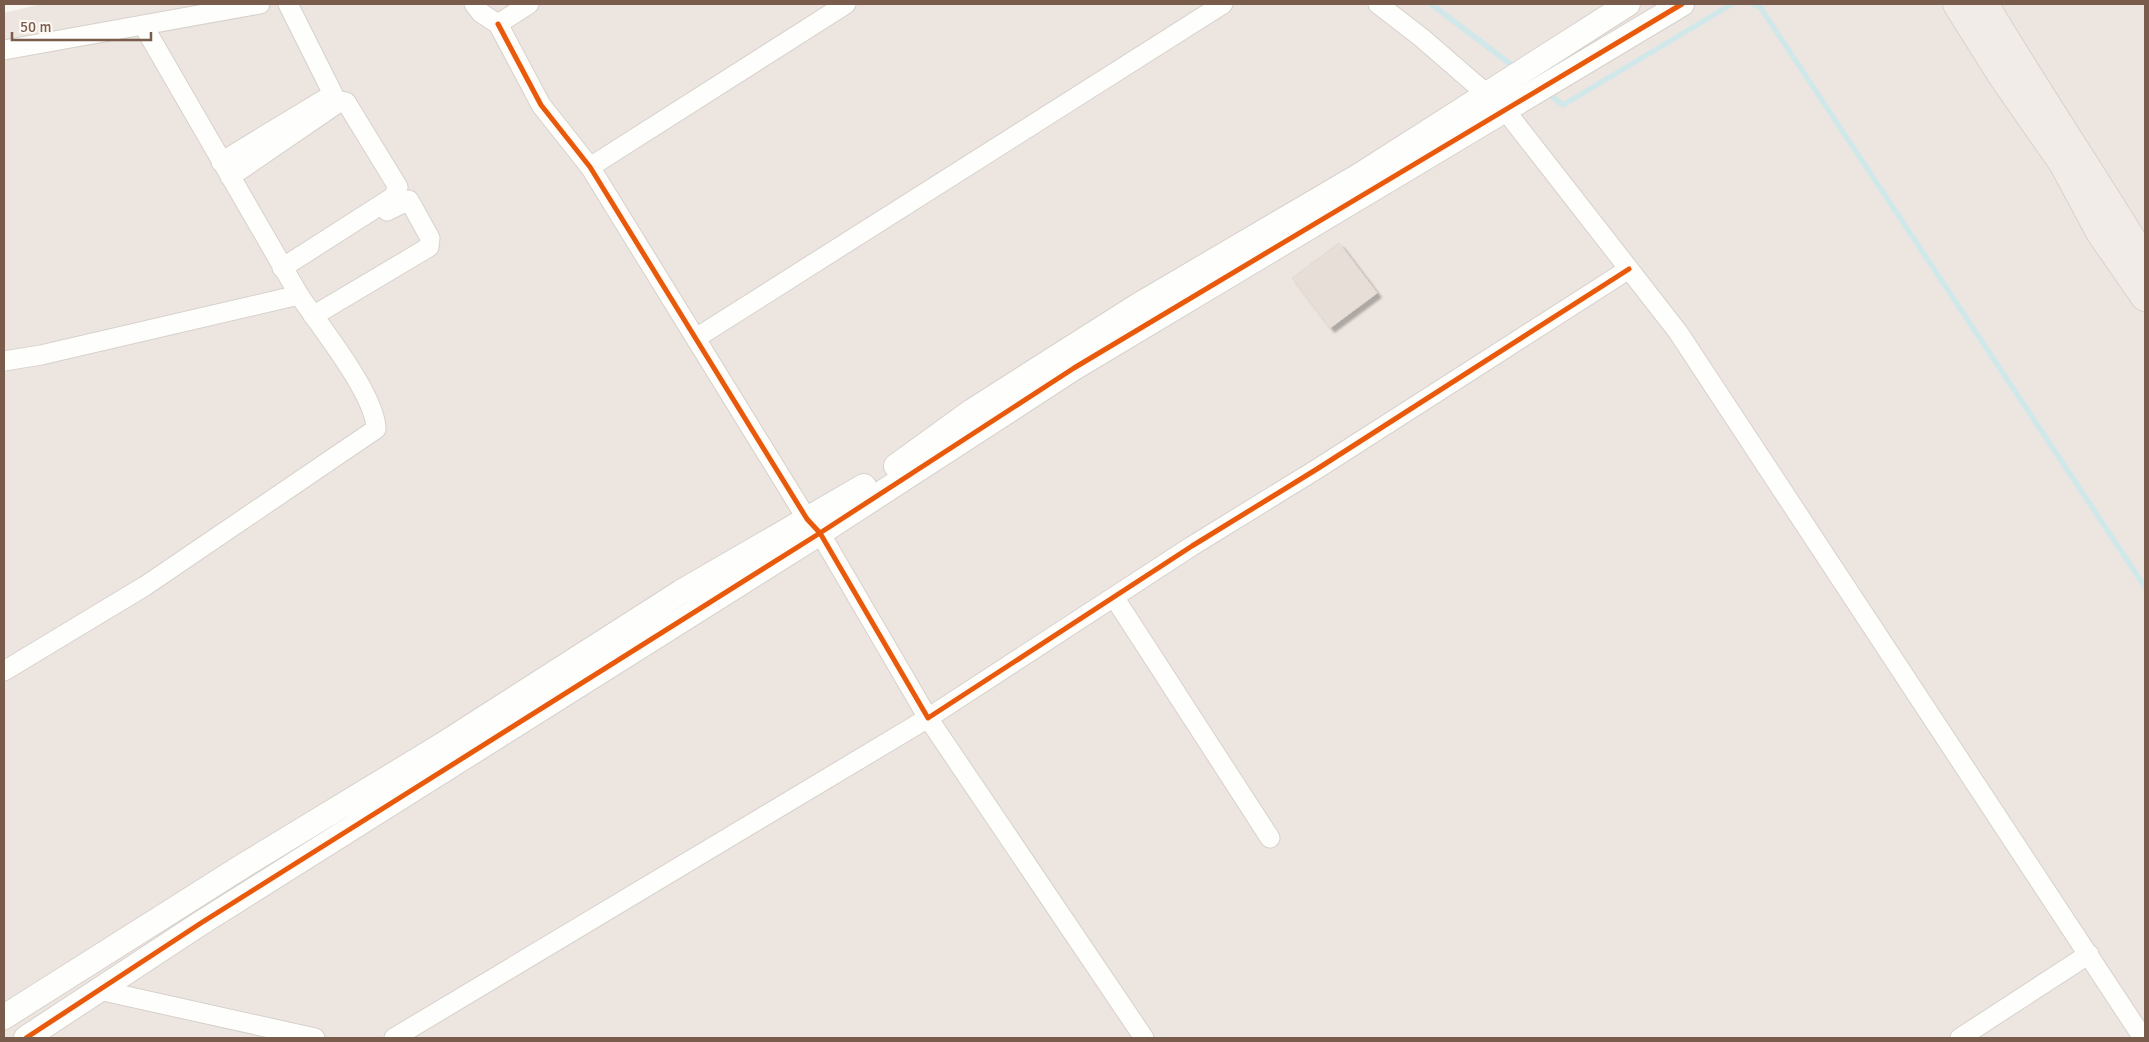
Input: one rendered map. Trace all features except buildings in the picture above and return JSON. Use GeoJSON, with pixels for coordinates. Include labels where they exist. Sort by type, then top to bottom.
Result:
{"type":"FeatureCollection","features":[{"type":"Feature","properties":{"kind":"highway"},"geometry":{"type":"LineString","coordinates":[[1957,4],[2003,77],[2063,163],[2100,232],[2145,297]]}},
{"type":"Feature","properties":{"kind":"highway"},"geometry":{"type":"LineString","coordinates":[[1984,4],[2036,92],[2104,194],[2145,261]]}},
{"type":"Feature","properties":{"kind":"street"},"geometry":{"type":"LineString","coordinates":[[4,50],[260,4]]}},
{"type":"Feature","properties":{"kind":"street"},"geometry":{"type":"LineString","coordinates":[[226,169],[334,94],[288,4]]}},
{"type":"Feature","properties":{"kind":"street"},"geometry":{"type":"LineString","coordinates":[[474,4],[481,13],[498,24],[541,105],[590,167],[813,526],[928,718],[1144,1038]]}},
{"type":"Feature","properties":{"kind":"street"},"geometry":{"type":"LineString","coordinates":[[498,24],[529,4]]}},
{"type":"Feature","properties":{"kind":"street"},"geometry":{"type":"LineString","coordinates":[[590,167],[846,4]]}},
{"type":"Feature","properties":{"kind":"street"},"geometry":{"type":"LineString","coordinates":[[696,338],[1223,4]]}},
{"type":"Feature","properties":{"kind":"street"},"geometry":{"type":"LineString","coordinates":[[1378,4],[1422,38],[1505,110],[1678,332],[2143,1038]]}},
{"type":"Feature","properties":{"kind":"street"},"geometry":{"type":"LineString","coordinates":[[4,1017],[246,864],[442,745],[681,592],[813,526],[972,411],[1129,311],[1360,175],[1628,4]]}},
{"type":"Feature","properties":{"kind":"street"},"geometry":{"type":"LineString","coordinates":[[26,1038],[813,526],[1682,4]]}},
{"type":"Feature","properties":{"kind":"street"},"geometry":{"type":"LineString","coordinates":[[4,672],[146,586],[376,428],[376,420],[368,396],[285,272],[143,25]]}},
{"type":"Feature","properties":{"kind":"street"},"geometry":{"type":"LineString","coordinates":[[226,169],[341,101],[346,102],[398,187],[394,197],[285,272]]}},
{"type":"Feature","properties":{"kind":"street"},"geometry":{"type":"LineString","coordinates":[[285,272],[405,200],[409,200],[412,203],[430,238],[429,247],[313,316]]}},
{"type":"Feature","properties":{"kind":"street"},"geometry":{"type":"LineString","coordinates":[[394,1038],[928,718],[1114,597],[1629,269]]}},
{"type":"Feature","properties":{"kind":"street"},"geometry":{"type":"LineString","coordinates":[[4,361],[41,355],[299,295]]}},
{"type":"Feature","properties":{"kind":"street"},"geometry":{"type":"LineString","coordinates":[[1114,597],[1270,838]]}},
{"type":"Feature","properties":{"kind":"street"},"geometry":{"type":"LineString","coordinates":[[1960,1038],[2089,954]]}},
{"type":"Feature","properties":{"kind":"street"},"geometry":{"type":"LineString","coordinates":[[81,970],[99,990],[315,1038]]}},
{"type":"Feature","properties":{"kind":"shaded area"},"geometry":{"type":"Polygon","coordinates":[[[41,4],[2145,4],[2145,1038],[4,1038],[4,13],[41,4]]]}},
{"type":"Feature","properties":{"kind":"waterway"},"geometry":{"type":"LineString","coordinates":[[1431,4],[1517,69]]}},
{"type":"Feature","properties":{"kind":"waterway"},"geometry":{"type":"LineString","coordinates":[[1546,92],[1563,105],[1732,4]]}},
{"type":"Feature","properties":{"kind":"waterway"},"geometry":{"type":"LineString","coordinates":[[1753,4],[1760,7],[2145,587]]}},
{"type":"Feature","properties":{"kind":"cycle path"},"geometry":{"type":"LineString","coordinates":[[26,1038],[201,923],[820,533],[1074,368],[1682,4]]}},
{"type":"Feature","properties":{"kind":"cycle path"},"geometry":{"type":"LineString","coordinates":[[498,24],[541,105],[590,167],[807,519],[820,533],[928,718],[1192,546],[1317,469],[1629,269]]}}]}
